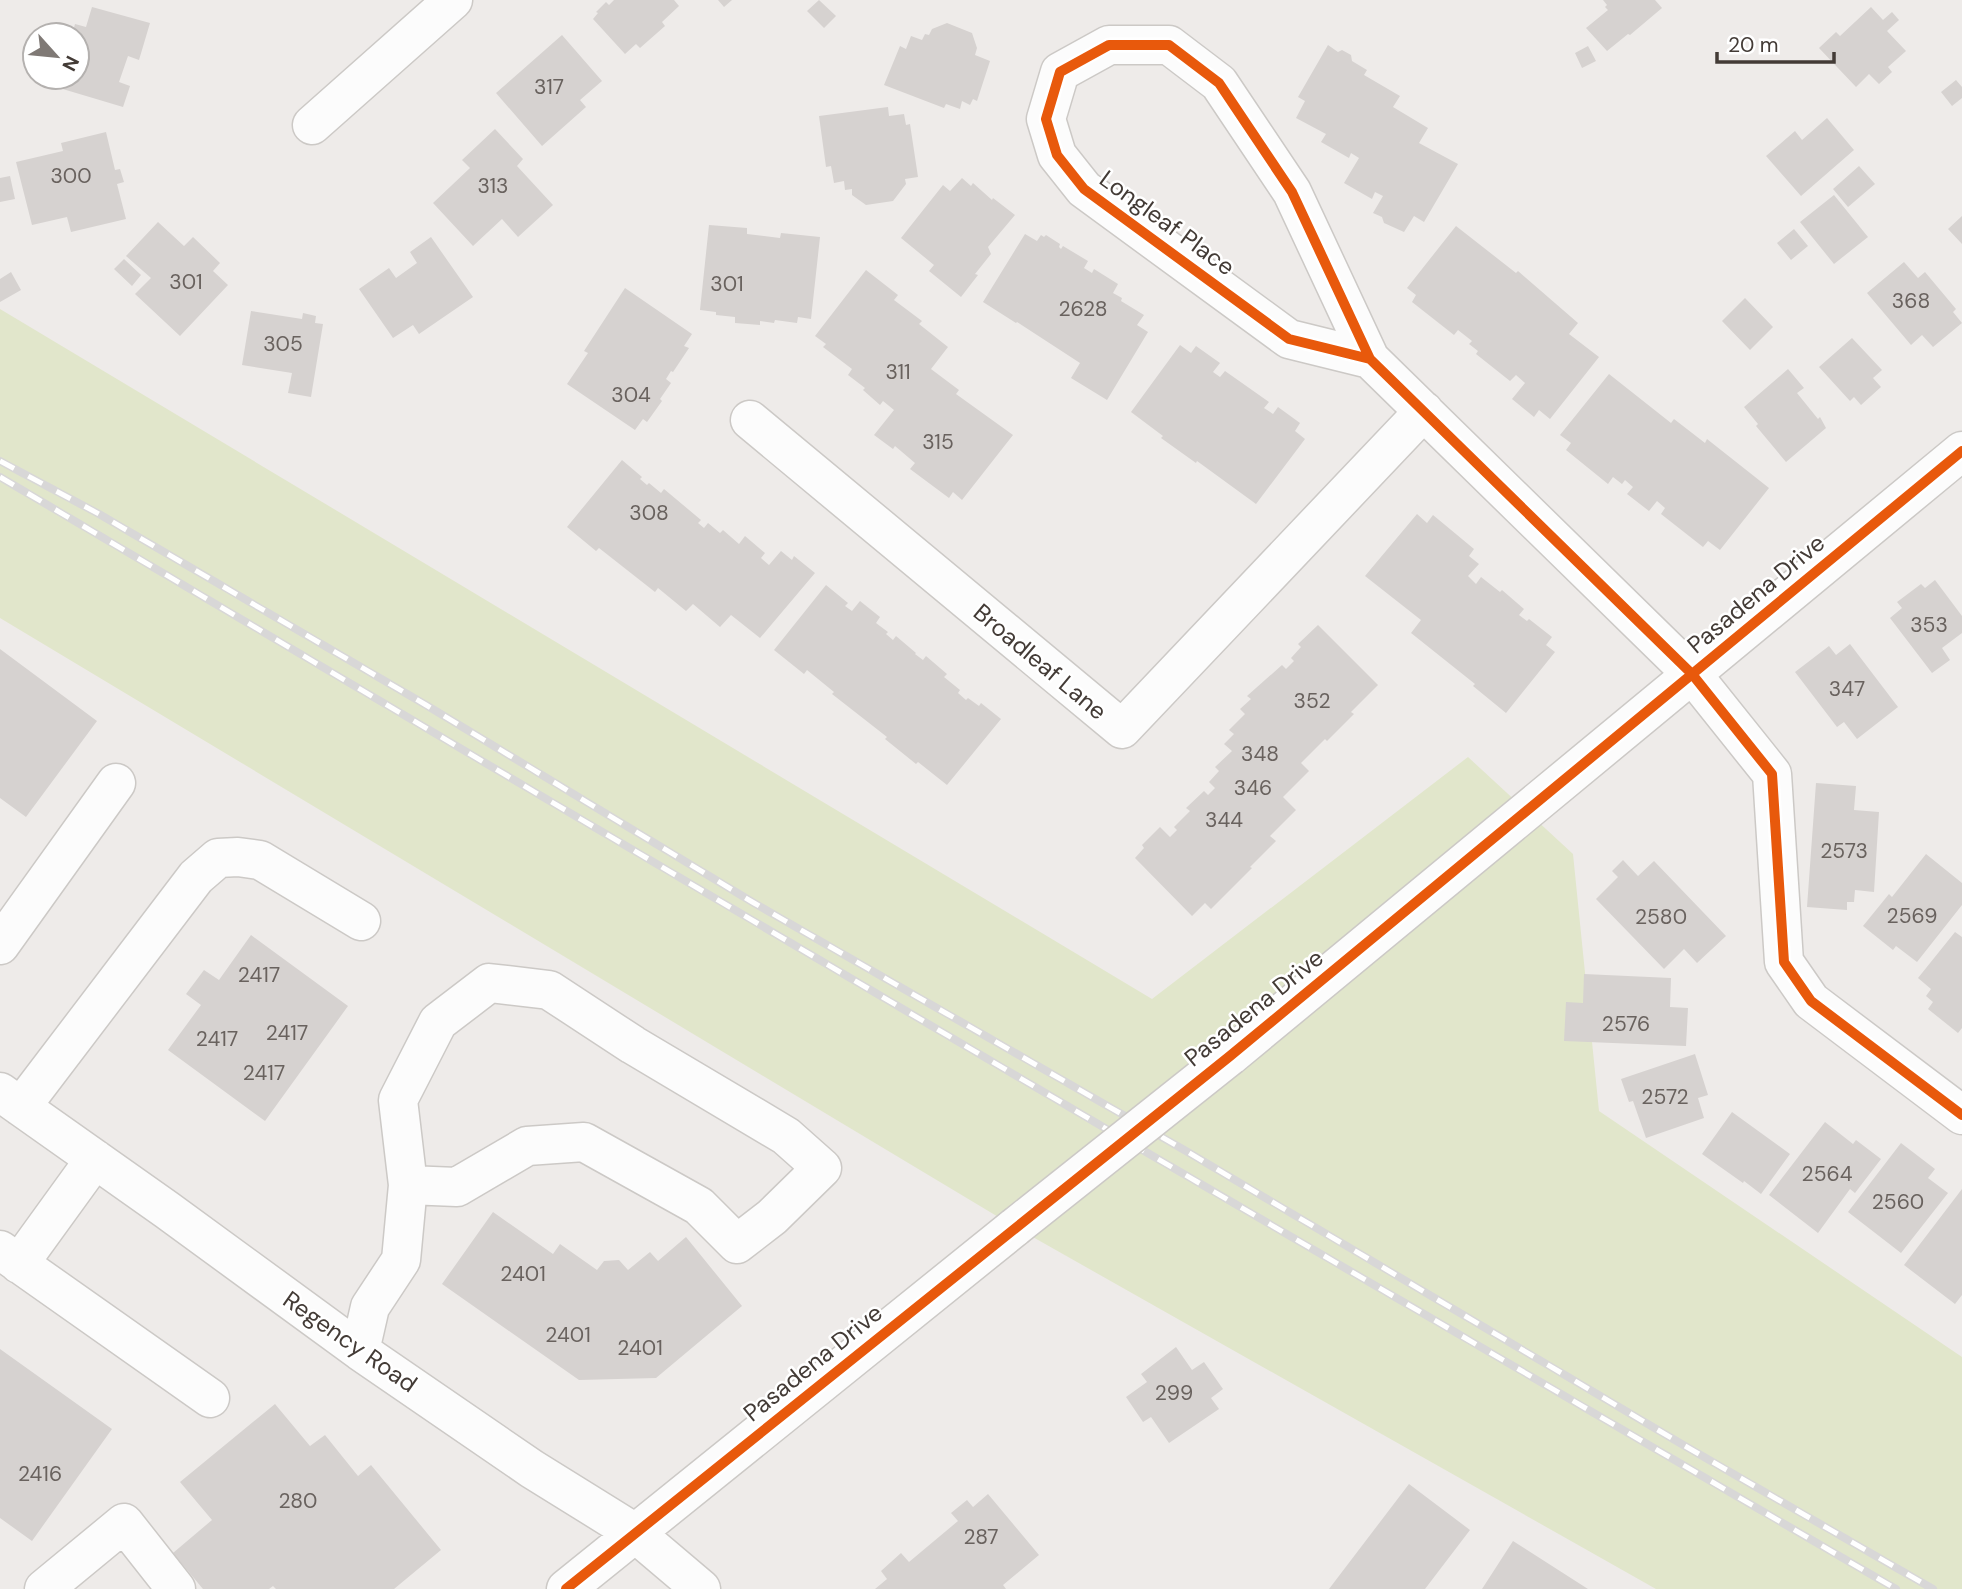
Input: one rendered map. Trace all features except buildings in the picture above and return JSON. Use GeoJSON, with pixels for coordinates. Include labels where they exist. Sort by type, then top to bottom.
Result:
{"type":"FeatureCollection","features":[{"type":"Feature","properties":{"kind":"street"},"geometry":{"type":"LineString","coordinates":[[312,125],[453,0]]}},
{"type":"Feature","properties":{"kind":"street","name":"Longleaf Place"},"geometry":{"type":"LineString","coordinates":[[1370,359],[1289,339],[1084,189],[1057,155],[1046,119],[1060,72],[1110,45],[1168,45],[1219,83],[1292,192],[1370,359],[1692,674],[1772,774],[1784,962],[1811,1001],[1962,1115]]}},
{"type":"Feature","properties":{"kind":"street","name":"Broadleaf Lane"},"geometry":{"type":"LineString","coordinates":[[750,421],[1122,729],[1424,411]]}},
{"type":"Feature","properties":{"kind":"street","name":"Pasadena Drive"},"geometry":{"type":"LineString","coordinates":[[566,1589],[1230,1056],[1962,451]]}},
{"type":"Feature","properties":{"kind":"street"},"geometry":{"type":"LineString","coordinates":[[0,946],[116,783]]}},
{"type":"Feature","properties":{"kind":"street"},"geometry":{"type":"LineString","coordinates":[[11,1100],[196,877],[218,858],[260,860],[361,921]]}},
{"type":"Feature","properties":{"kind":"street"},"geometry":{"type":"LineString","coordinates":[[360,1351],[370,1307],[401,1260],[408,1185],[398,1100],[438,1022],[489,983],[549,990],[634,1045],[786,1136],[822,1168],[772,1217],[737,1244],[699,1206],[584,1142],[527,1146],[457,1187],[408,1185]]}},
{"type":"Feature","properties":{"kind":"street","name":"Regency Road"},"geometry":{"type":"LineString","coordinates":[[11,1100],[360,1351],[532,1468],[635,1533],[701,1589]]}},
{"type":"Feature","properties":{"kind":"street"},"geometry":{"type":"LineString","coordinates":[[95,1160],[10,1257],[210,1398]]}},
{"type":"Feature","properties":{"kind":"street"},"geometry":{"type":"LineString","coordinates":[[44,1589],[124,1523],[176,1589]]}},
{"type":"Feature","properties":{"kind":"green space"},"geometry":{"type":"Polygon","coordinates":[[[0,309],[1152,999],[1468,757],[1573,854],[1599,1111],[1962,1357],[1962,1589],[1656,1589],[1015,1227],[0,618],[0,309]]]}},
{"type":"Feature","properties":{"kind":"railway"},"geometry":{"type":"LineString","coordinates":[[0,461],[99,514],[426,705],[754,903],[1186,1151],[1933,1589]]}},
{"type":"Feature","properties":{"kind":"railway"},"geometry":{"type":"LineString","coordinates":[[0,477],[1115,1134],[1896,1589]]}},
{"type":"Feature","properties":{"kind":"cycle path"},"geometry":{"type":"LineString","coordinates":[[1370,359],[1289,339],[1084,189],[1057,155],[1046,119],[1060,72],[1109,45],[1169,45],[1219,83],[1292,192],[1370,359],[1692,674],[1772,774],[1784,962],[1811,1001],[1962,1115]]}},
{"type":"Feature","properties":{"kind":"cycle path"},"geometry":{"type":"LineString","coordinates":[[566,1589],[1230,1056],[1962,451]]}}]}
